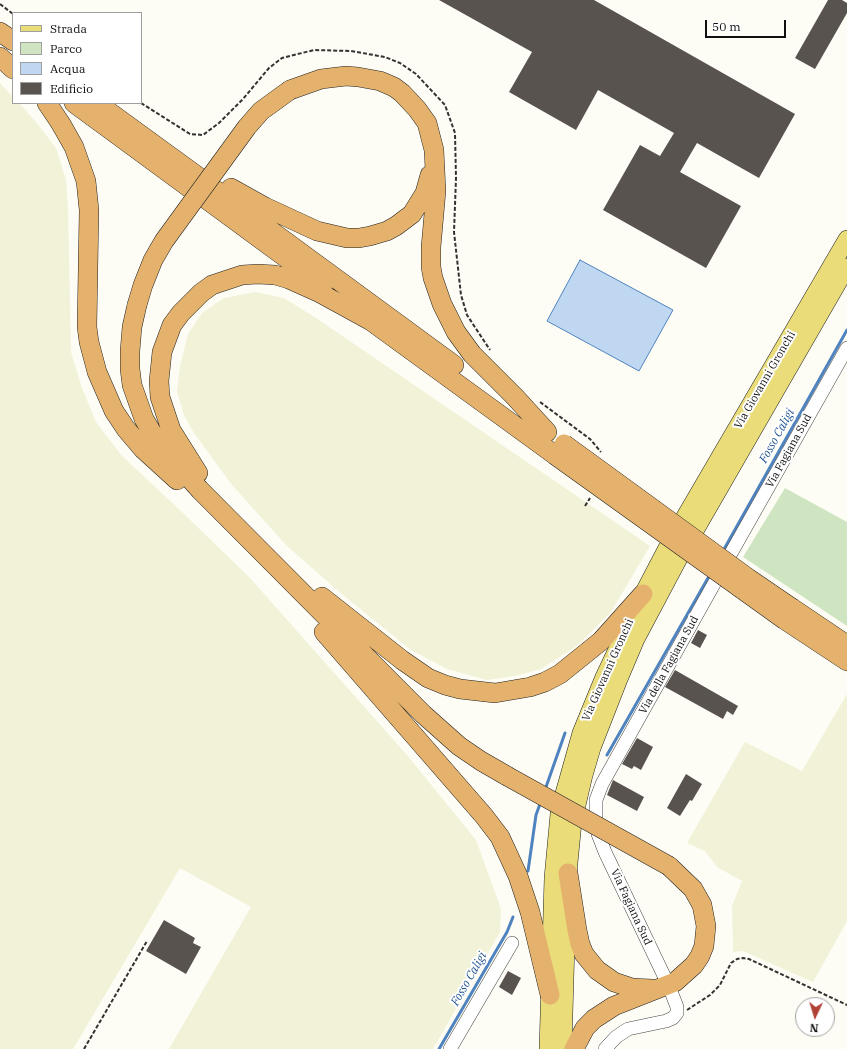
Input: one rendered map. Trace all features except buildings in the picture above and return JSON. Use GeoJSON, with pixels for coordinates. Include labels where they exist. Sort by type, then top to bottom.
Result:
{"type":"FeatureCollection","features":[{"type":"Feature","properties":{"kind":"highway"},"geometry":{"type":"LineString","coordinates":[[0,32],[12,41]]}},
{"type":"Feature","properties":{"kind":"highway"},"geometry":{"type":"LineString","coordinates":[[0,49],[12,58]]}},
{"type":"Feature","properties":{"kind":"highway"},"geometry":{"type":"LineString","coordinates":[[0,57],[12,68]]}},
{"type":"Feature","properties":{"kind":"highway"},"geometry":{"type":"LineString","coordinates":[[559,450],[547,432],[472,354],[456,332],[442,304],[433,278],[431,267],[431,247],[436,191],[434,150],[427,124],[417,109],[402,93],[384,83],[358,77],[332,77],[304,84],[290,90],[261,111],[164,241],[150,266],[142,285],[132,333],[130,369],[134,396],[153,435],[200,490],[230,518],[434,724],[470,754],[669,866],[689,884],[697,896],[705,915],[706,932],[704,946],[694,965],[675,982],[666,987],[614,1006],[604,1012],[585,1028],[574,1049]]}},
{"type":"Feature","properties":{"kind":"highway"},"geometry":{"type":"LineString","coordinates":[[48,104],[74,147],[86,181],[89,210],[87,327],[89,342],[97,372],[106,395],[114,411],[142,449],[200,498],[230,518]]}},
{"type":"Feature","properties":{"kind":"highway"},"geometry":{"type":"LineString","coordinates":[[76,104],[205,185],[547,432]]}},
{"type":"Feature","properties":{"kind":"highway"},"geometry":{"type":"LineString","coordinates":[[98,104],[174,159],[370,321]]}},
{"type":"Feature","properties":{"kind":"highway"},"geometry":{"type":"LineString","coordinates":[[205,185],[265,207],[311,228],[329,234],[359,238],[387,231],[412,214],[425,193],[434,150]]}},
{"type":"Feature","properties":{"kind":"highway"},"geometry":{"type":"LineString","coordinates":[[230,518],[180,446],[171,430],[160,397],[160,366],[162,352],[172,325],[191,302],[212,285],[242,275],[275,275],[289,279],[318,292],[370,321],[559,450],[788,614],[847,661]]}},
{"type":"Feature","properties":{"kind":"highway"},"geometry":{"type":"LineString","coordinates":[[268,558],[309,586],[333,607],[415,670],[428,678],[445,685],[460,690],[476,692],[495,693],[514,691],[530,687],[556,676],[580,659],[601,641],[643,594]]}},
{"type":"Feature","properties":{"kind":"highway"},"geometry":{"type":"LineString","coordinates":[[268,558],[295,600],[351,662],[495,830],[514,866],[523,889],[532,918],[550,995]]}},
{"type":"Feature","properties":{"kind":"highway"},"geometry":{"type":"LineString","coordinates":[[788,614],[847,645]]}},
{"type":"Feature","properties":{"kind":"highway"},"geometry":{"type":"LineString","coordinates":[[568,873],[580,944],[584,954],[590,962],[605,976],[622,985],[640,989],[666,987]]}},
{"type":"Feature","properties":{"kind":"main road","name":"Via Giovanni Gronchi"},"geometry":{"type":"LineString","coordinates":[[847,239],[689,525],[847,267]]}},
{"type":"Feature","properties":{"kind":"main road","name":"Via Giovanni Gronchi"},"geometry":{"type":"LineString","coordinates":[[673,553],[619,679],[592,748],[584,775],[570,801],[581,733],[610,663],[643,594],[673,553]]}},
{"type":"Feature","properties":{"kind":"main road"},"geometry":{"type":"LineString","coordinates":[[548,1049],[553,878],[566,818],[568,873],[563,1049]]}},
{"type":"Feature","properties":{"kind":"street","name":"Via Fagiana Sud"},"geometry":{"type":"LineString","coordinates":[[730,555],[847,348]]}},
{"type":"Feature","properties":{"kind":"street","name":"Via della Fagiana Sud"},"geometry":{"type":"LineString","coordinates":[[596,816],[596,800],[602,784],[715,582]]}},
{"type":"Feature","properties":{"kind":"street","name":"Via Fagiana Sud"},"geometry":{"type":"LineString","coordinates":[[598,834],[666,987],[677,1004],[677,1013]]}},
{"type":"Feature","properties":{"kind":"street"},"geometry":{"type":"LineString","coordinates":[[450,1049],[512,944]]}},
{"type":"Feature","properties":{"kind":"street"},"geometry":{"type":"LineString","coordinates":[[605,1049],[611,1041],[625,1031],[633,1027],[670,1020],[677,1013]]}},
{"type":"Feature","properties":{"kind":"path"},"geometry":{"type":"LineString","coordinates":[[0,4],[12,13]]}},
{"type":"Feature","properties":{"kind":"path"},"geometry":{"type":"LineString","coordinates":[[84,1049],[147,941]]}},
{"type":"Feature","properties":{"kind":"path"},"geometry":{"type":"LineString","coordinates":[[677,1013],[689,1009],[710,995],[720,985],[731,963],[737,959],[743,958],[749,959],[847,1005]]}},
{"type":"Feature","properties":{"kind":"green space"},"geometry":{"type":"Polygon","coordinates":[[[0,83],[12,96],[12,104],[20,104],[56,148],[66,180],[68,207],[71,352],[82,388],[96,422],[122,456],[250,578],[407,755],[476,840],[501,909],[500,932],[433,1049],[169,1049],[251,907],[180,868],[73,1049],[0,1049],[0,83]]]}},
{"type":"Feature","properties":{"kind":"green space"},"geometry":{"type":"Polygon","coordinates":[[[255,292],[284,298],[316,318],[650,546],[611,612],[578,645],[541,669],[515,676],[487,680],[447,669],[411,650],[343,595],[287,546],[232,485],[194,433],[184,415],[177,392],[180,366],[188,334],[202,313],[224,298],[255,292]]]}},
{"type":"Feature","properties":{"kind":"green space"},"geometry":{"type":"Polygon","coordinates":[[[785,488],[847,522],[847,626],[743,557],[785,488]]]}},
{"type":"Feature","properties":{"kind":"green space"},"geometry":{"type":"Polygon","coordinates":[[[847,694],[847,921],[813,982],[743,951],[733,952],[732,906],[742,881],[717,867],[705,851],[687,843],[745,742],[802,771],[847,694]]]}},
{"type":"Feature","properties":{"kind":"water"},"geometry":{"type":"Polygon","coordinates":[[[580,260],[673,310],[639,371],[547,321],[580,260]]]}},
{"type":"Feature","properties":{"kind":"waterway","name":"Fosso Caligi"},"geometry":{"type":"LineString","coordinates":[[723,551],[847,330]]}},
{"type":"Feature","properties":{"kind":"waterway","name":"Fosso Caligi"},"geometry":{"type":"LineString","coordinates":[[607,755],[708,578]]}},
{"type":"Feature","properties":{"kind":"waterway","name":"Fosso Caligi"},"geometry":{"type":"LineString","coordinates":[[546,787],[565,733]]}},
{"type":"Feature","properties":{"kind":"waterway","name":"Fosso Caligi"},"geometry":{"type":"LineString","coordinates":[[528,871],[536,815],[540,804]]}},
{"type":"Feature","properties":{"kind":"waterway","name":"Fosso Caligi"},"geometry":{"type":"LineString","coordinates":[[439,1049],[507,932],[513,917]]}}]}
